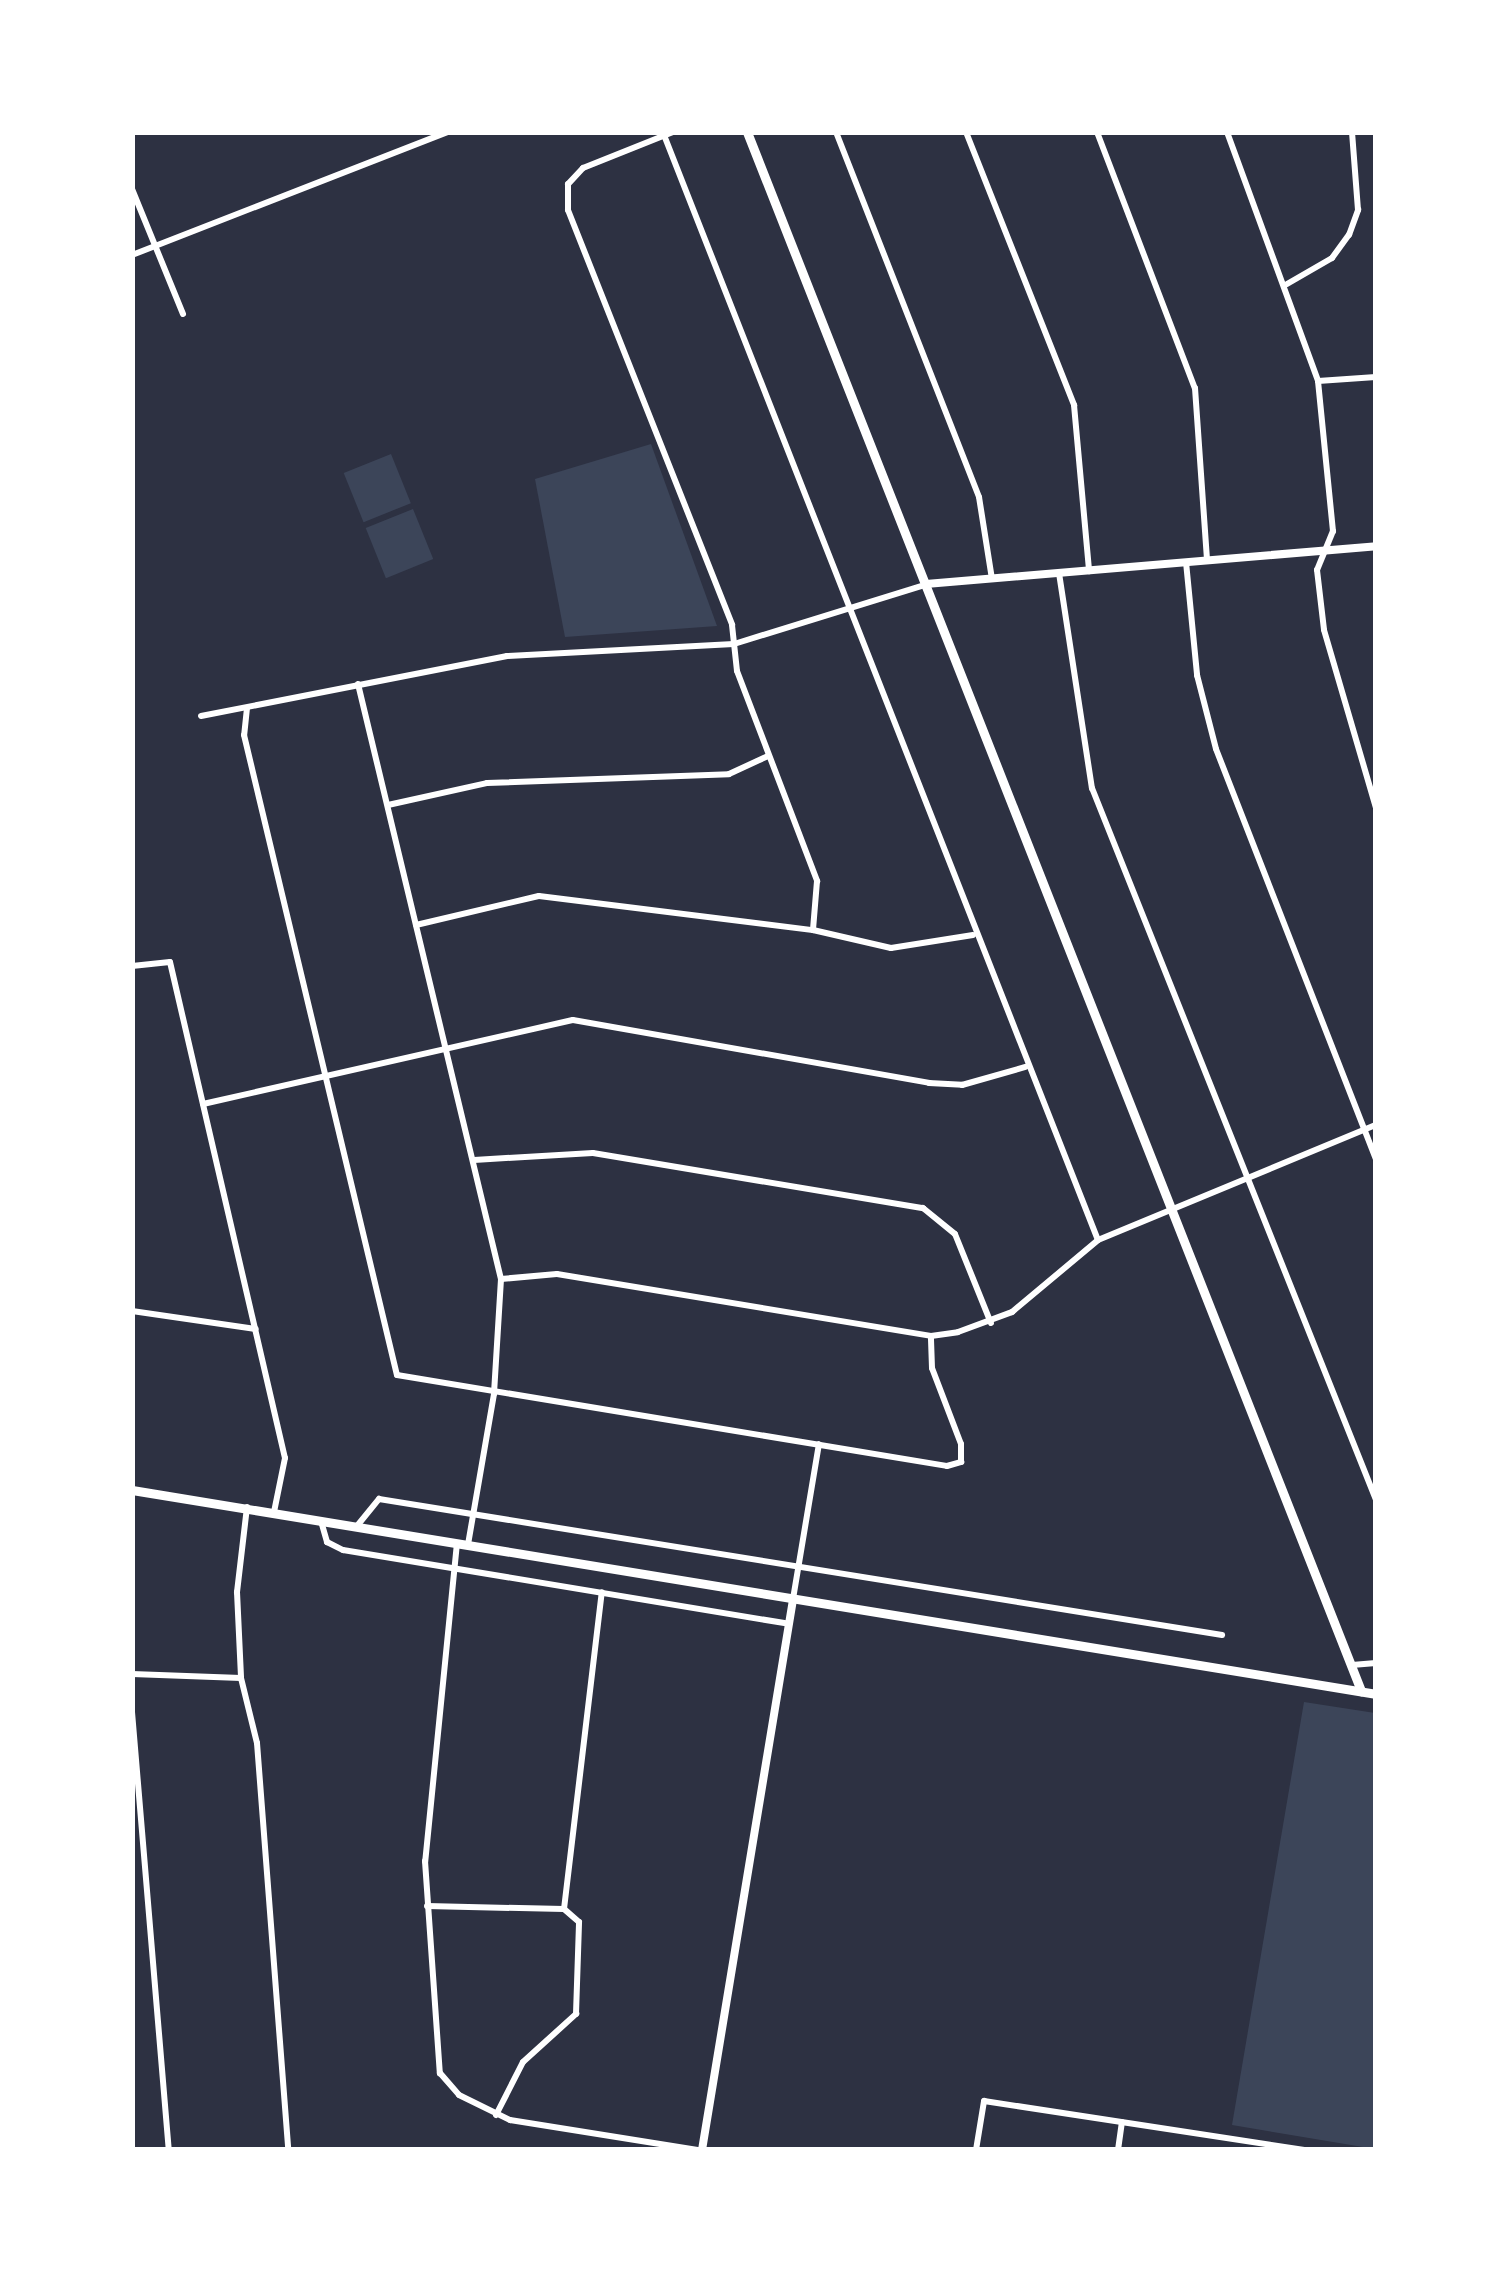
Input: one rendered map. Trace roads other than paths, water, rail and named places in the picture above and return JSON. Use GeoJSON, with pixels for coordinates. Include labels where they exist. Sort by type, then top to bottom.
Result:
{"type":"FeatureCollection","features":[{"type":"Feature","properties":{"kind":"main road"},"geometry":{"type":"LineString","coordinates":[[747,132],[1360,1691]]}},
{"type":"Feature","properties":{"kind":"main road"},"geometry":{"type":"LineString","coordinates":[[132,1490],[1376,1694]]}},
{"type":"Feature","properties":{"kind":"street"},"geometry":{"type":"LineString","coordinates":[[132,255],[448,132]]}},
{"type":"Feature","properties":{"kind":"street"},"geometry":{"type":"LineString","coordinates":[[673,132],[583,168],[568,184],[568,210],[734,644],[768,756],[817,880],[812,930]]}},
{"type":"Feature","properties":{"kind":"street"},"geometry":{"type":"LineString","coordinates":[[836,132],[979,497],[992,579]]}},
{"type":"Feature","properties":{"kind":"street"},"geometry":{"type":"LineString","coordinates":[[966,132],[1074,405],[1089,571]]}},
{"type":"Feature","properties":{"kind":"street"},"geometry":{"type":"LineString","coordinates":[[1097,132],[1195,388],[1207,561]]}},
{"type":"Feature","properties":{"kind":"street"},"geometry":{"type":"LineString","coordinates":[[1227,132],[1286,284],[1318,381],[1332,531],[1316,570],[1333,676],[1376,808]]}},
{"type":"Feature","properties":{"kind":"street"},"geometry":{"type":"LineString","coordinates":[[1286,284],[1332,258],[1349,235],[1358,210],[1352,132]]}},
{"type":"Feature","properties":{"kind":"street"},"geometry":{"type":"LineString","coordinates":[[664,135],[852,606],[973,935],[1098,1240]]}},
{"type":"Feature","properties":{"kind":"street"},"geometry":{"type":"LineString","coordinates":[[132,189],[183,314]]}},
{"type":"Feature","properties":{"kind":"street"},"geometry":{"type":"LineString","coordinates":[[1318,381],[1376,377]]}},
{"type":"Feature","properties":{"kind":"street"},"geometry":{"type":"LineString","coordinates":[[201,716],[507,656],[734,644],[926,584],[1376,546]]}},
{"type":"Feature","properties":{"kind":"street"},"geometry":{"type":"LineString","coordinates":[[1186,562],[1197,675],[1216,749],[1376,1160]]}},
{"type":"Feature","properties":{"kind":"street"},"geometry":{"type":"LineString","coordinates":[[1059,573],[1092,788],[1241,1177],[1376,1500]]}},
{"type":"Feature","properties":{"kind":"street"},"geometry":{"type":"LineString","coordinates":[[358,684],[501,1279],[494,1394],[473,1514],[454,1568],[428,1906],[440,2073],[496,2115],[700,2150],[819,1444]]}},
{"type":"Feature","properties":{"kind":"street"},"geometry":{"type":"LineString","coordinates":[[247,708],[244,735],[321,1074],[397,1375],[494,1394],[962,1462],[930,1336]]}},
{"type":"Feature","properties":{"kind":"street"},"geometry":{"type":"LineString","coordinates":[[388,804],[487,782],[729,774],[768,756]]}},
{"type":"Feature","properties":{"kind":"street"},"geometry":{"type":"LineString","coordinates":[[416,925],[538,896],[812,930],[916,950],[973,935]]}},
{"type":"Feature","properties":{"kind":"street"},"geometry":{"type":"LineString","coordinates":[[132,966],[170,962],[285,1458],[274,1512]]}},
{"type":"Feature","properties":{"kind":"street"},"geometry":{"type":"LineString","coordinates":[[203,1104],[446,1042],[573,1020],[930,1082],[962,1085],[1025,1067]]}},
{"type":"Feature","properties":{"kind":"street"},"geometry":{"type":"LineString","coordinates":[[501,1279],[557,1274],[930,1336],[991,1322],[1098,1240],[1241,1177],[1376,1125]]}},
{"type":"Feature","properties":{"kind":"street"},"geometry":{"type":"LineString","coordinates":[[474,1160],[593,1153],[923,1208],[955,1234],[991,1322]]}},
{"type":"Feature","properties":{"kind":"street"},"geometry":{"type":"LineString","coordinates":[[132,1311],[256,1329]]}},
{"type":"Feature","properties":{"kind":"street"},"geometry":{"type":"LineString","coordinates":[[357,1526],[379,1498],[1222,1635]]}},
{"type":"Feature","properties":{"kind":"street"},"geometry":{"type":"LineString","coordinates":[[246,1507],[241,1678],[257,1743],[288,2150]]}},
{"type":"Feature","properties":{"kind":"street"},"geometry":{"type":"LineString","coordinates":[[321,1520],[327,1542],[342,1550],[788,1624]]}},
{"type":"Feature","properties":{"kind":"street"},"geometry":{"type":"LineString","coordinates":[[564,1908],[602,1592]]}},
{"type":"Feature","properties":{"kind":"street"},"geometry":{"type":"LineString","coordinates":[[1350,1665],[1376,1663]]}},
{"type":"Feature","properties":{"kind":"street"},"geometry":{"type":"LineString","coordinates":[[132,1674],[241,1678]]}},
{"type":"Feature","properties":{"kind":"street"},"geometry":{"type":"LineString","coordinates":[[132,1712],[168,2150]]}},
{"type":"Feature","properties":{"kind":"street"},"geometry":{"type":"LineString","coordinates":[[428,1906],[564,1908],[579,1922],[576,2014],[522,2062],[496,2115]]}},
{"type":"Feature","properties":{"kind":"street"},"geometry":{"type":"LineString","coordinates":[[976,2150],[984,2101],[1304,2150]]}},
{"type":"Feature","properties":{"kind":"street"},"geometry":{"type":"LineString","coordinates":[[1118,2150],[1122,2122]]}},
{"type":"Feature","properties":{"kind":"street"},"geometry":{"type":"LineString","coordinates":[[1246,2150],[1247,2139]]}}]}
